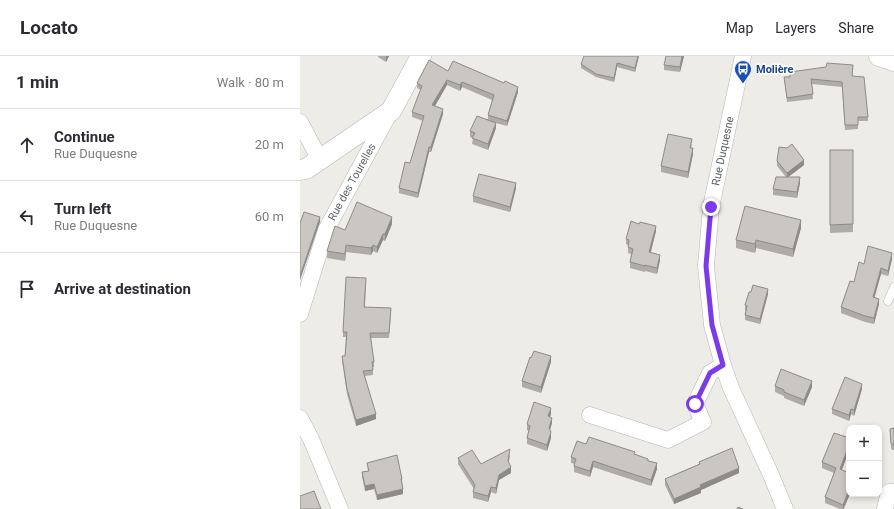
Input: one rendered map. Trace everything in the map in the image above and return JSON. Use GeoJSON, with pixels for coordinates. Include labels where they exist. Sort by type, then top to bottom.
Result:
{"type":"FeatureCollection","features":[{"type":"Feature","properties":{"kind":"street","name":"Rue des Tourelles"},"geometry":{"type":"LineString","coordinates":[[300,314],[326,230],[421,56]]}},
{"type":"Feature","properties":{"kind":"street","name":"Rue Duquesne"},"geometry":{"type":"LineString","coordinates":[[743,56],[711,207],[706,266],[712,325],[723,365],[731,388],[785,509]]}},
{"type":"Feature","properties":{"kind":"street"},"geometry":{"type":"LineString","coordinates":[[878,56],[894,62]]}},
{"type":"Feature","properties":{"kind":"street"},"geometry":{"type":"LineString","coordinates":[[300,170],[306,169],[391,112]]}},
{"type":"Feature","properties":{"kind":"street"},"geometry":{"type":"LineString","coordinates":[[300,122],[320,160]]}},
{"type":"Feature","properties":{"kind":"street"},"geometry":{"type":"LineString","coordinates":[[590,415],[668,440],[703,422],[695,404],[710,373],[723,365]]}},
{"type":"Feature","properties":{"kind":"street"},"geometry":{"type":"LineString","coordinates":[[300,418],[311,439],[340,509]]}},
{"type":"Feature","properties":{"kind":"street"},"geometry":{"type":"LineString","coordinates":[[886,509],[889,492],[894,492]]}},
{"type":"Feature","properties":{"kind":"lane"},"geometry":{"type":"LineString","coordinates":[[888,301],[894,286]]}},
{"type":"Feature","properties":{"kind":"building"},"geometry":{"type":"Polygon","coordinates":[[[584,56],[638,56],[635,68],[617,63],[614,78],[596,74],[581,64],[584,56]]]}},
{"type":"Feature","properties":{"kind":"building"},"geometry":{"type":"Polygon","coordinates":[[[666,56],[682,56],[680,67],[664,65],[666,56]]]}},
{"type":"Feature","properties":{"kind":"building"},"geometry":{"type":"Polygon","coordinates":[[[429,60],[448,71],[453,61],[504,83],[505,81],[518,87],[507,121],[488,115],[494,95],[462,82],[460,85],[447,80],[432,105],[443,109],[431,147],[429,147],[418,193],[399,188],[405,162],[410,163],[424,116],[412,112],[422,86],[417,83],[429,60]]]}},
{"type":"Feature","properties":{"kind":"building"},"geometry":{"type":"Polygon","coordinates":[[[827,63],[853,65],[852,76],[864,77],[868,117],[858,117],[858,125],[845,125],[842,82],[811,79],[813,94],[787,98],[784,77],[790,77],[790,72],[826,67],[827,63]]]}},
{"type":"Feature","properties":{"kind":"building"},"geometry":{"type":"Polygon","coordinates":[[[477,116],[496,123],[488,144],[472,138],[475,133],[470,131],[477,116]]]}},
{"type":"Feature","properties":{"kind":"building"},"geometry":{"type":"Polygon","coordinates":[[[668,134],[692,139],[690,148],[693,148],[688,172],[661,166],[668,134]]]}},
{"type":"Feature","properties":{"kind":"building"},"geometry":{"type":"Polygon","coordinates":[[[792,144],[804,160],[787,173],[777,161],[779,147],[787,148],[792,144]]]}},
{"type":"Feature","properties":{"kind":"building"},"geometry":{"type":"Polygon","coordinates":[[[830,150],[853,150],[853,224],[830,225],[830,150]]]}},
{"type":"Feature","properties":{"kind":"building"},"geometry":{"type":"Polygon","coordinates":[[[479,174],[516,183],[510,207],[473,196],[479,174]]]}},
{"type":"Feature","properties":{"kind":"building"},"geometry":{"type":"Polygon","coordinates":[[[776,177],[800,177],[797,192],[773,189],[776,177]]]}},
{"type":"Feature","properties":{"kind":"building"},"geometry":{"type":"Polygon","coordinates":[[[357,202],[392,217],[385,234],[383,234],[377,247],[373,245],[371,248],[346,245],[345,254],[327,251],[335,226],[345,230],[357,202]]]}},
{"type":"Feature","properties":{"kind":"building"},"geometry":{"type":"Polygon","coordinates":[[[745,206],[801,220],[793,249],[756,240],[755,244],[736,240],[745,206]]]}},
{"type":"Feature","properties":{"kind":"building"},"geometry":{"type":"Polygon","coordinates":[[[304,212],[320,217],[300,276],[300,223],[304,212]]]}},
{"type":"Feature","properties":{"kind":"building"},"geometry":{"type":"Polygon","coordinates":[[[631,221],[639,224],[640,222],[656,226],[649,252],[660,255],[657,268],[630,262],[633,249],[628,247],[629,240],[626,239],[631,221]]]}},
{"type":"Feature","properties":{"kind":"building"},"geometry":{"type":"Polygon","coordinates":[[[868,246],[892,253],[888,271],[881,268],[873,297],[879,299],[874,318],[841,307],[850,281],[854,282],[859,262],[864,264],[868,246]]]}},
{"type":"Feature","properties":{"kind":"building"},"geometry":{"type":"Polygon","coordinates":[[[346,277],[366,278],[364,307],[391,308],[389,333],[370,333],[374,362],[372,362],[373,370],[363,371],[376,414],[356,420],[347,389],[342,356],[345,356],[347,332],[343,332],[346,277]]]}},
{"type":"Feature","properties":{"kind":"building"},"geometry":{"type":"Polygon","coordinates":[[[753,285],[768,289],[760,319],[745,315],[747,306],[745,305],[753,285]]]}},
{"type":"Feature","properties":{"kind":"building"},"geometry":{"type":"Polygon","coordinates":[[[534,351],[551,356],[541,387],[522,381],[530,357],[531,358],[534,351]]]}},
{"type":"Feature","properties":{"kind":"building"},"geometry":{"type":"Polygon","coordinates":[[[781,369],[812,381],[804,400],[784,392],[784,390],[775,386],[781,369]]]}},
{"type":"Feature","properties":{"kind":"building"},"geometry":{"type":"Polygon","coordinates":[[[845,377],[862,384],[854,410],[851,409],[849,415],[832,409],[845,377]]]}},
{"type":"Feature","properties":{"kind":"building"},"geometry":{"type":"Polygon","coordinates":[[[534,402],[551,408],[548,416],[552,418],[549,428],[551,432],[547,445],[527,438],[530,426],[527,424],[534,402]]]}},
{"type":"Feature","properties":{"kind":"building"},"geometry":{"type":"Polygon","coordinates":[[[894,428],[894,444],[892,444],[890,429],[894,428]]]}},
{"type":"Feature","properties":{"kind":"building"},"geometry":{"type":"Polygon","coordinates":[[[834,433],[846,437],[846,453],[840,469],[846,472],[846,497],[843,505],[825,497],[836,468],[822,462],[834,433]]]}},
{"type":"Feature","properties":{"kind":"building"},"geometry":{"type":"Polygon","coordinates":[[[589,437],[635,452],[634,454],[648,459],[648,461],[657,463],[651,480],[593,461],[590,471],[574,466],[576,459],[571,457],[577,441],[586,444],[589,437]]]}},
{"type":"Feature","properties":{"kind":"building"},"geometry":{"type":"Polygon","coordinates":[[[732,448],[739,468],[700,485],[701,487],[674,499],[665,479],[732,448]]]}},
{"type":"Feature","properties":{"kind":"building"},"geometry":{"type":"Polygon","coordinates":[[[510,449],[508,461],[511,467],[499,475],[496,488],[491,487],[488,496],[473,492],[475,485],[458,458],[472,450],[481,464],[510,449]]]}},
{"type":"Feature","properties":{"kind":"building"},"geometry":{"type":"Polygon","coordinates":[[[397,455],[403,489],[377,495],[374,484],[365,486],[362,472],[369,471],[367,463],[397,455]]]}},
{"type":"Feature","properties":{"kind":"building"},"geometry":{"type":"Polygon","coordinates":[[[314,491],[321,509],[301,509],[300,496],[314,491]]]}},
{"type":"Feature","properties":{"kind":"place","name":"Molière"},"geometry":{"type":"Point","coordinates":[743,84]}},
{"type":"Feature","properties":{"kind":"route"},"geometry":{"type":"LineString","coordinates":[[695,404],[710,373],[723,365],[712,325],[706,266],[711,207]]}}]}
